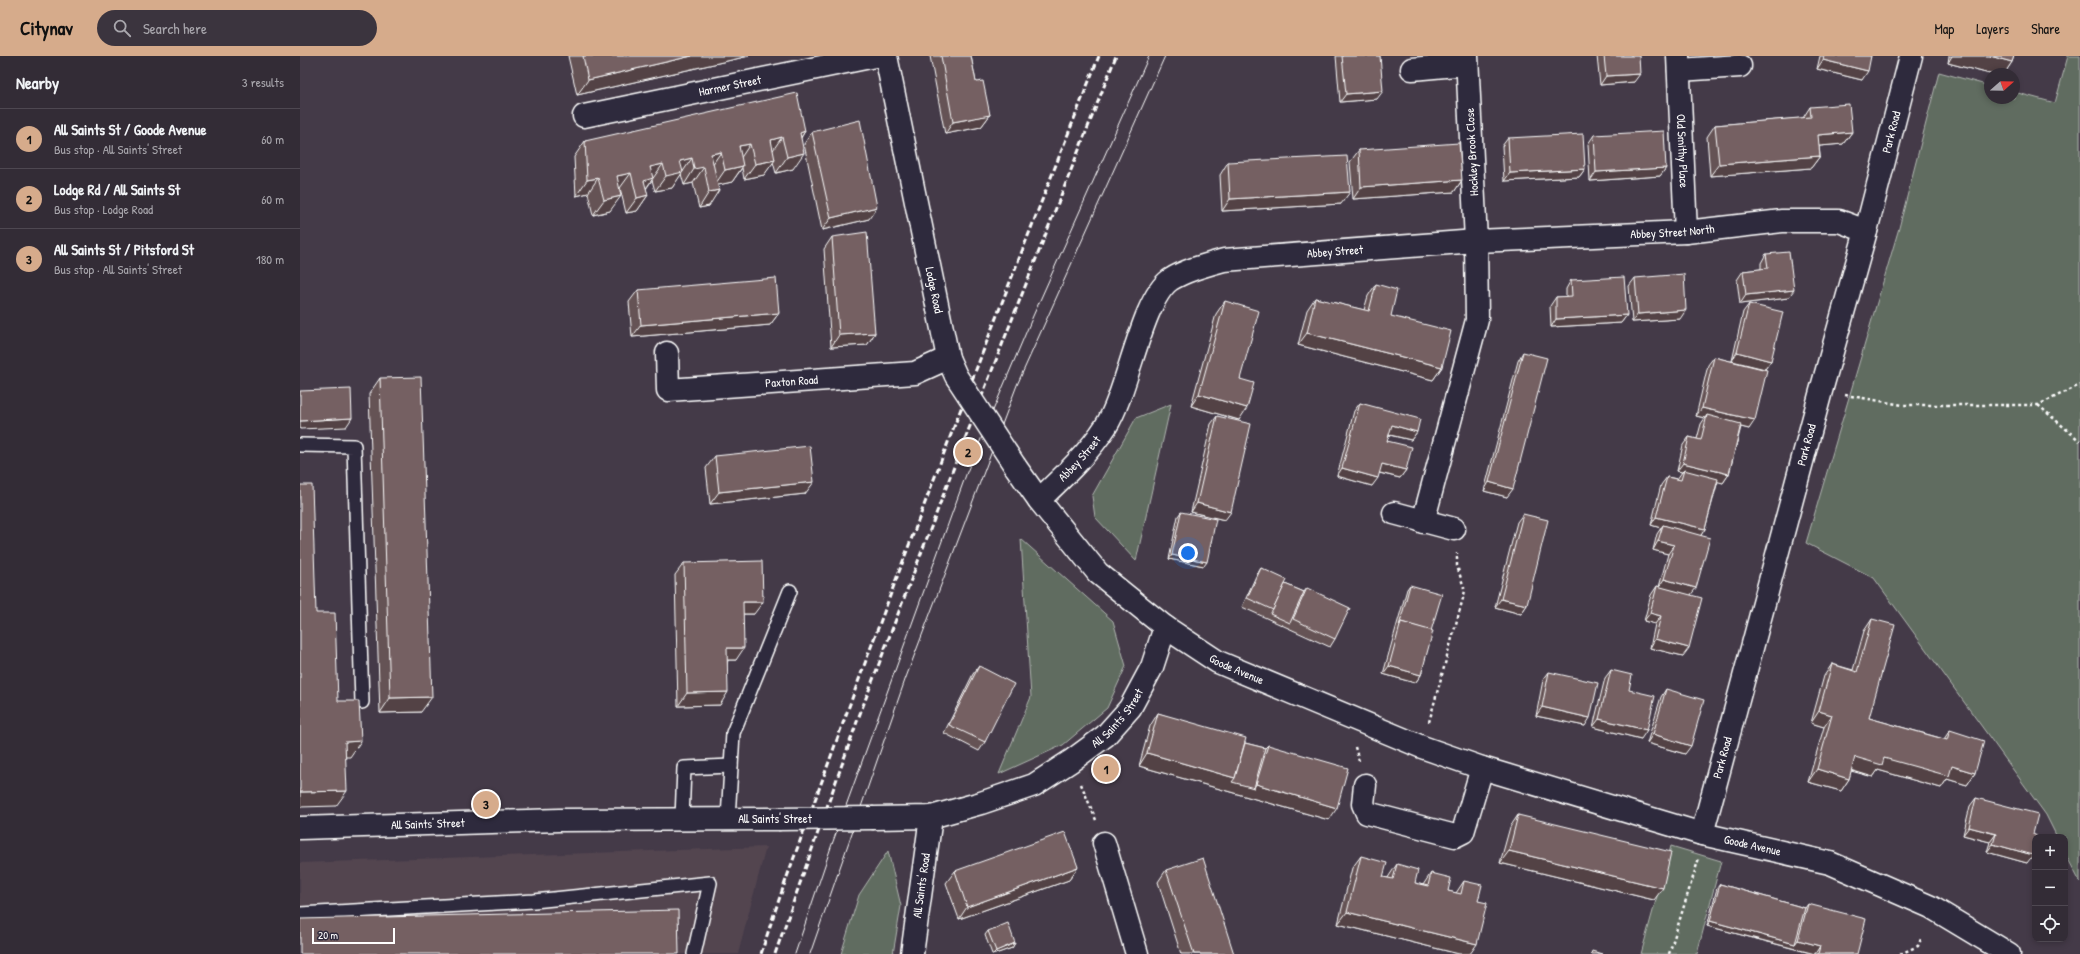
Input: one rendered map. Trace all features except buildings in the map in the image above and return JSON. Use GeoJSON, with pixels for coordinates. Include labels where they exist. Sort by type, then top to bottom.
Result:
{"type":"FeatureCollection","features":[{"type":"Feature","properties":{"kind":"street","name":"Harmer Street"},"geometry":{"type":"LineString","coordinates":[[584,116],[875,56]]}},
{"type":"Feature","properties":{"kind":"street","name":"Lodge Road"},"geometry":{"type":"LineString","coordinates":[[886,56],[952,367],[1015,466],[1039,500]]}},
{"type":"Feature","properties":{"kind":"street","name":"Park Road"},"geometry":{"type":"LineString","coordinates":[[1702,834],[1821,391],[1866,231],[1911,56]]}},
{"type":"Feature","properties":{"kind":"street","name":"Hockley Brook Close"},"geometry":{"type":"LineString","coordinates":[[1412,69],[1468,60],[1476,241]]}},
{"type":"Feature","properties":{"kind":"street","name":"Old Smithy Place"},"geometry":{"type":"LineString","coordinates":[[1686,232],[1679,63],[1740,66]]}},
{"type":"Feature","properties":{"kind":"street","name":"Abbey Street North"},"geometry":{"type":"LineString","coordinates":[[1476,241],[1686,232],[1782,221],[1839,222],[1866,231]]}},
{"type":"Feature","properties":{"kind":"street","name":"Abbey Street"},"geometry":{"type":"LineString","coordinates":[[1039,500],[1084,455],[1107,425],[1122,390],[1153,302],[1169,281],[1192,269],[1224,260],[1476,241]]}},
{"type":"Feature","properties":{"kind":"street"},"geometry":{"type":"LineString","coordinates":[[1423,522],[1477,320],[1476,241]]}},
{"type":"Feature","properties":{"kind":"street","name":"Paxton Road"},"geometry":{"type":"LineString","coordinates":[[667,353],[668,390],[915,373],[952,367]]}},
{"type":"Feature","properties":{"kind":"street","name":"Goode Avenue"},"geometry":{"type":"LineString","coordinates":[[1039,500],[1098,573],[1165,627],[1218,662],[1422,747],[1482,768],[1702,834],[1830,862],[1931,907],[2009,954]]}},
{"type":"Feature","properties":{"kind":"street"},"geometry":{"type":"LineString","coordinates":[[1394,513],[1423,522],[1454,529]]}},
{"type":"Feature","properties":{"kind":"street","name":"All Saints' Street"},"geometry":{"type":"LineString","coordinates":[[300,828],[559,820],[931,817],[981,803],[1034,785],[1071,761],[1105,736],[1130,708],[1152,667],[1165,627]]}},
{"type":"Feature","properties":{"kind":"street"},"geometry":{"type":"LineString","coordinates":[[1365,785],[1363,804],[1367,813],[1455,836],[1463,832],[1482,768]]}},
{"type":"Feature","properties":{"kind":"street","name":"All Saints' Road"},"geometry":{"type":"LineString","coordinates":[[912,954],[931,817]]}},
{"type":"Feature","properties":{"kind":"street"},"geometry":{"type":"LineString","coordinates":[[1104,843],[1137,954]]}},
{"type":"Feature","properties":{"kind":"lane"},"geometry":{"type":"LineString","coordinates":[[300,445],[354,446],[362,702]]}},
{"type":"Feature","properties":{"kind":"lane"},"geometry":{"type":"LineString","coordinates":[[728,819],[733,733],[790,591]]}},
{"type":"Feature","properties":{"kind":"lane"},"geometry":{"type":"LineString","coordinates":[[682,819],[684,768],[731,766]]}},
{"type":"Feature","properties":{"kind":"lane"},"geometry":{"type":"LineString","coordinates":[[300,914],[534,901],[710,883],[694,954]]}},
{"type":"Feature","properties":{"kind":"path"},"geometry":{"type":"LineString","coordinates":[[1821,391],[1903,405],[2038,405],[2080,385]]}},
{"type":"Feature","properties":{"kind":"path"},"geometry":{"type":"LineString","coordinates":[[2038,405],[2080,441]]}},
{"type":"Feature","properties":{"kind":"path"},"geometry":{"type":"LineString","coordinates":[[1422,747],[1465,591],[1457,566],[1458,542],[1454,529]]}},
{"type":"Feature","properties":{"kind":"path"},"geometry":{"type":"LineString","coordinates":[[1348,716],[1365,785]]}},
{"type":"Feature","properties":{"kind":"path"},"geometry":{"type":"LineString","coordinates":[[1071,761],[1104,843]]}},
{"type":"Feature","properties":{"kind":"path"},"geometry":{"type":"LineString","coordinates":[[1669,954],[1698,866],[1702,834]]}},
{"type":"Feature","properties":{"kind":"path"},"geometry":{"type":"LineString","coordinates":[[1900,954],[1918,946],[1921,939]]}},
{"type":"Feature","properties":{"kind":"shaded area"},"geometry":{"type":"Polygon","coordinates":[[[766,847],[738,954],[300,954],[300,863],[766,847]]]}},
{"type":"Feature","properties":{"kind":"green space"},"geometry":{"type":"Polygon","coordinates":[[[2068,56],[2080,56],[2080,882],[2068,859],[2068,834],[2056,834],[2046,815],[1874,578],[1806,543],[1899,228],[1939,72],[1984,84],[1984,104],[2020,104],[2020,94],[2055,103],[2068,56]]]}},
{"type":"Feature","properties":{"kind":"green space"},"geometry":{"type":"Polygon","coordinates":[[[1171,404],[1136,561],[1095,517],[1092,496],[1136,418],[1171,404]]]}},
{"type":"Feature","properties":{"kind":"green space"},"geometry":{"type":"Polygon","coordinates":[[[1021,539],[1113,621],[1126,666],[1107,708],[1063,745],[999,774],[1031,697],[1021,539]]]}},
{"type":"Feature","properties":{"kind":"green space"},"geometry":{"type":"Polygon","coordinates":[[[1671,846],[1721,861],[1697,954],[1641,954],[1671,846]]]}},
{"type":"Feature","properties":{"kind":"green space"},"geometry":{"type":"Polygon","coordinates":[[[888,851],[901,906],[893,954],[841,954],[859,895],[888,851]]]}},
{"type":"Feature","properties":{"kind":"tram line"},"geometry":{"type":"LineString","coordinates":[[795,954],[831,847],[967,472],[1033,316],[1149,56]]}},
{"type":"Feature","properties":{"kind":"tram line"},"geometry":{"type":"LineString","coordinates":[[810,954],[905,680],[1017,385],[1165,56]]}},
{"type":"Feature","properties":{"kind":"railway"},"geometry":{"type":"LineString","coordinates":[[761,954],[778,902],[931,486],[1099,56]]}},
{"type":"Feature","properties":{"kind":"railway"},"geometry":{"type":"LineString","coordinates":[[775,954],[858,719],[957,459],[1116,56]]}},
{"type":"Feature","properties":{"kind":"place","name":"Lodge Rd / All Saints St"},"geometry":{"type":"Point","coordinates":[968,452]}},
{"type":"Feature","properties":{"kind":"place","name":"All Saints St / Goode Avenue"},"geometry":{"type":"Point","coordinates":[1106,769]}},
{"type":"Feature","properties":{"kind":"place","name":"All Saints St / Pitsford St"},"geometry":{"type":"Point","coordinates":[486,804]}}]}
